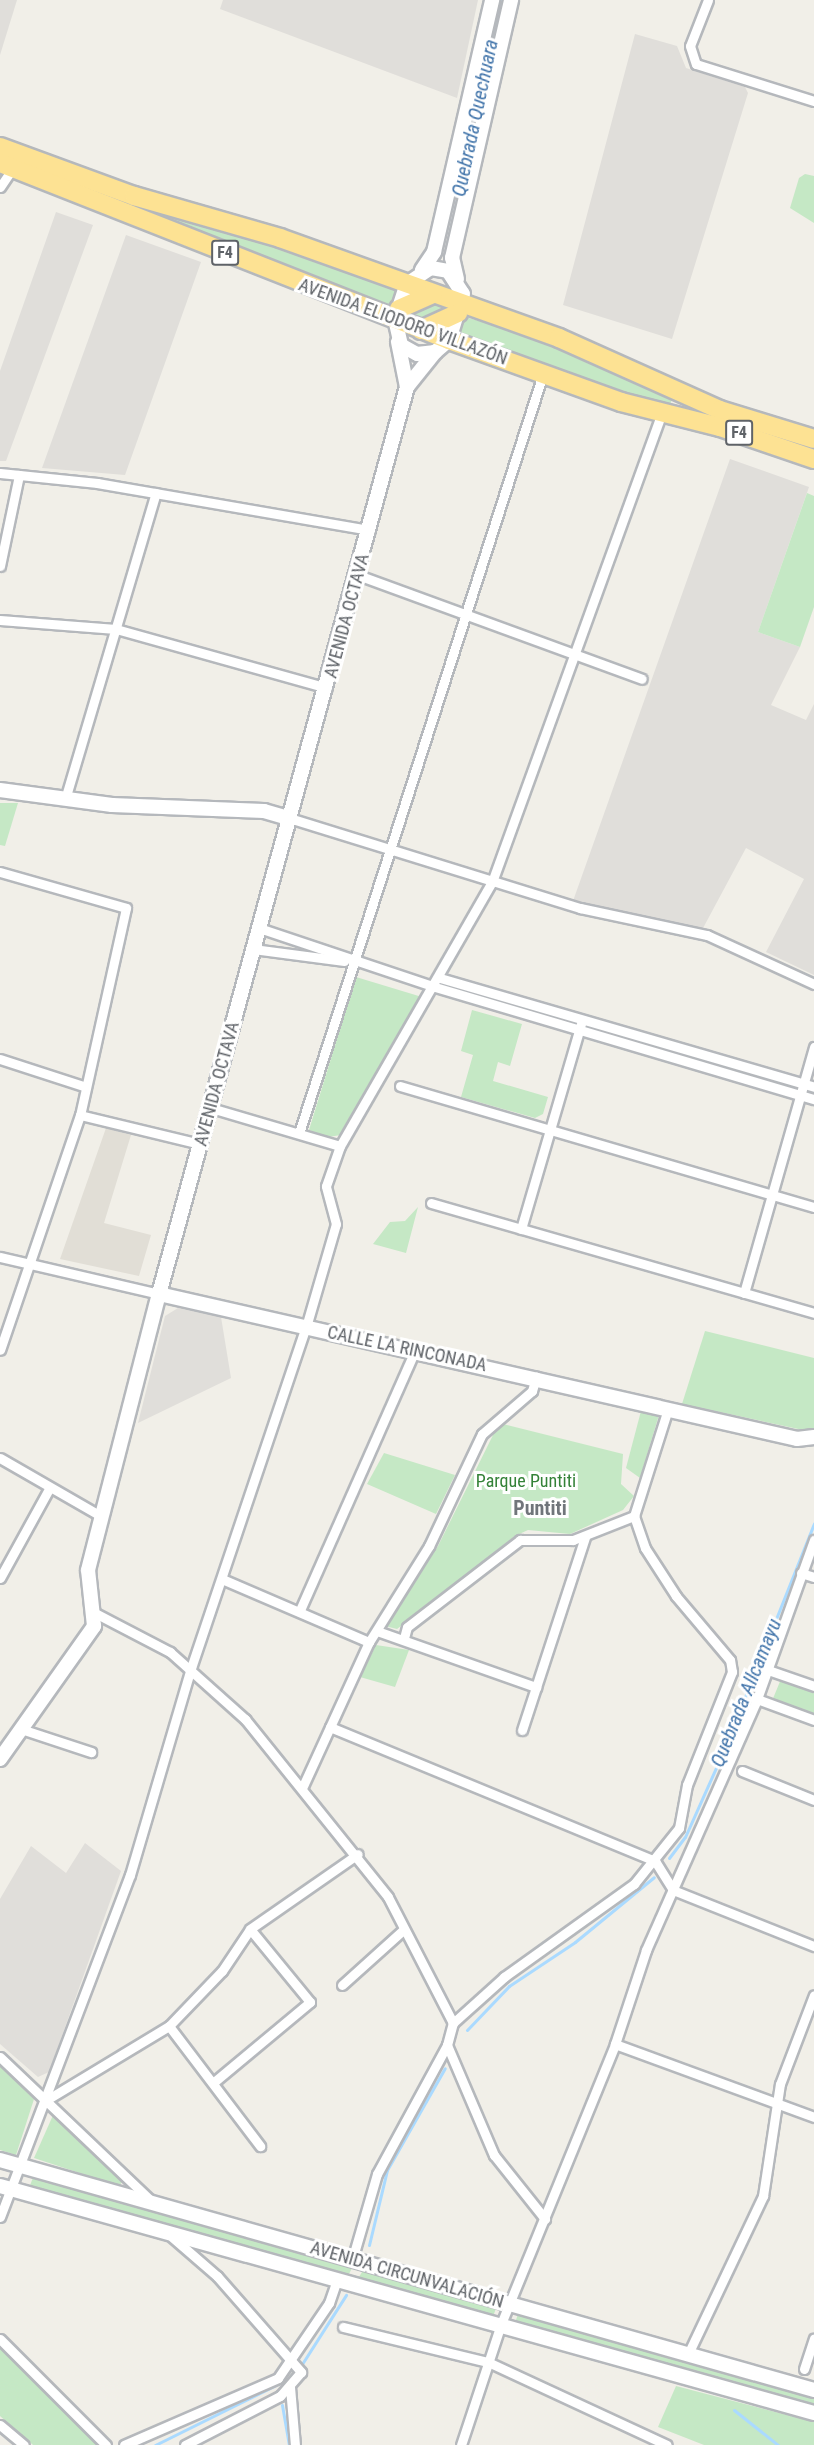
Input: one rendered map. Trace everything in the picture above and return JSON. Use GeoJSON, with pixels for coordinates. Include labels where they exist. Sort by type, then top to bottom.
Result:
{"type":"FeatureCollection","features":[{"type":"Feature","properties":{"kind":"highway","name":"AVENIDA ELIODORO VILLAZÓN"},"geometry":{"type":"LineString","coordinates":[[0,147],[407,284],[433,294],[459,309],[559,338],[720,410],[814,439]]}},
{"type":"Feature","properties":{"kind":"highway","name":"AVENIDA ELIODORO VILLAZÓN"},"geometry":{"type":"LineString","coordinates":[[7,166],[421,330],[442,346],[543,374],[814,459]]}},
{"type":"Feature","properties":{"kind":"highway"},"geometry":{"type":"LineString","coordinates":[[397,322],[433,294]]}},
{"type":"Feature","properties":{"kind":"highway"},"geometry":{"type":"LineString","coordinates":[[421,330],[459,309]]}},
{"type":"Feature","properties":{"kind":"main road"},"geometry":{"type":"LineString","coordinates":[[492,0],[434,252],[422,270],[407,284],[397,322],[417,354],[442,346],[459,309],[463,294],[452,258],[511,0]]}},
{"type":"Feature","properties":{"kind":"main road"},"geometry":{"type":"LineString","coordinates":[[422,270],[440,268],[457,279]]}},
{"type":"Feature","properties":{"kind":"main road","name":"AVENIDA OCTAVA"},"geometry":{"type":"LineString","coordinates":[[0,1757],[88,1638],[95,1613],[88,1569],[101,1516],[159,1294],[358,575],[407,387],[397,322]]}},
{"type":"Feature","properties":{"kind":"main road","name":"AVENIDA OCTAVA"},"geometry":{"type":"LineString","coordinates":[[407,387],[442,346]]}},
{"type":"Feature","properties":{"kind":"main road"},"geometry":{"type":"LineString","coordinates":[[0,790],[66,796],[112,805],[264,811],[289,818]]}},
{"type":"Feature","properties":{"kind":"main road","name":"CALLE LA RINCONADA"},"geometry":{"type":"LineString","coordinates":[[159,1294],[536,1377],[797,1439],[814,1437]]}},
{"type":"Feature","properties":{"kind":"main road","name":"AVENIDA CIRCUNVALACIÓN"},"geometry":{"type":"LineString","coordinates":[[0,2160],[814,2390]]}},
{"type":"Feature","properties":{"kind":"main road","name":"AVENIDA CIRCUNVALACIÓN"},"geometry":{"type":"LineString","coordinates":[[5,2187],[814,2413]]}},
{"type":"Feature","properties":{"kind":"street"},"geometry":{"type":"LineString","coordinates":[[708,0],[689,55],[696,64],[814,101]]}},
{"type":"Feature","properties":{"kind":"street"},"geometry":{"type":"LineString","coordinates":[[0,187],[7,166]]}},
{"type":"Feature","properties":{"kind":"street"},"geometry":{"type":"LineString","coordinates":[[299,1133],[392,850],[543,374]]}},
{"type":"Feature","properties":{"kind":"street"},"geometry":{"type":"LineString","coordinates":[[0,2217],[5,2187],[20,2165],[47,2099],[130,1875],[191,1668],[306,1327],[336,1224],[326,1186],[340,1146],[435,987],[492,882],[662,413]]}},
{"type":"Feature","properties":{"kind":"street"},"geometry":{"type":"LineString","coordinates":[[0,473],[156,493],[370,530]]}},
{"type":"Feature","properties":{"kind":"street"},"geometry":{"type":"LineString","coordinates":[[0,566],[19,475]]}},
{"type":"Feature","properties":{"kind":"street"},"geometry":{"type":"LineString","coordinates":[[66,796],[156,493]]}},
{"type":"Feature","properties":{"kind":"street"},"geometry":{"type":"LineString","coordinates":[[358,575],[642,679]]}},
{"type":"Feature","properties":{"kind":"street"},"geometry":{"type":"LineString","coordinates":[[0,620],[116,629],[327,688]]}},
{"type":"Feature","properties":{"kind":"street"},"geometry":{"type":"LineString","coordinates":[[289,818],[580,908],[707,935],[814,984]]}},
{"type":"Feature","properties":{"kind":"street"},"geometry":{"type":"LineString","coordinates":[[0,872],[126,908],[80,1115],[0,1350]]}},
{"type":"Feature","properties":{"kind":"street"},"geometry":{"type":"LineString","coordinates":[[259,928],[435,987],[814,1099]]}},
{"type":"Feature","properties":{"kind":"street"},"geometry":{"type":"LineString","coordinates":[[253,949],[293,958],[355,962]]}},
{"type":"Feature","properties":{"kind":"street"},"geometry":{"type":"LineString","coordinates":[[440,978],[809,1085]]}},
{"type":"Feature","properties":{"kind":"street"},"geometry":{"type":"LineString","coordinates":[[521,1228],[582,1019]]}},
{"type":"Feature","properties":{"kind":"street"},"geometry":{"type":"LineString","coordinates":[[744,1293],[775,1196],[801,1095],[809,1085],[814,1047]]}},
{"type":"Feature","properties":{"kind":"street"},"geometry":{"type":"LineString","coordinates":[[0,1059],[86,1087]]}},
{"type":"Feature","properties":{"kind":"street"},"geometry":{"type":"LineString","coordinates":[[400,1086],[814,1208]]}},
{"type":"Feature","properties":{"kind":"street"},"geometry":{"type":"LineString","coordinates":[[211,1108],[340,1146]]}},
{"type":"Feature","properties":{"kind":"street"},"geometry":{"type":"LineString","coordinates":[[80,1115],[200,1144]]}},
{"type":"Feature","properties":{"kind":"street"},"geometry":{"type":"LineString","coordinates":[[431,1203],[814,1313]]}},
{"type":"Feature","properties":{"kind":"street","name":"CALLE LA RINCONADA"},"geometry":{"type":"LineString","coordinates":[[0,1257],[159,1294]]}},
{"type":"Feature","properties":{"kind":"street"},"geometry":{"type":"LineString","coordinates":[[300,1610],[415,1350]]}},
{"type":"Feature","properties":{"kind":"street"},"geometry":{"type":"LineString","coordinates":[[303,1786],[369,1642],[429,1546],[482,1434],[532,1391],[536,1377]]}},
{"type":"Feature","properties":{"kind":"street"},"geometry":{"type":"LineString","coordinates":[[352,2260],[392,2139],[447,2045],[453,2023],[504,1977],[634,1884],[655,1861],[679,1828],[687,1785],[732,1672],[730,1660],[676,1596],[645,1548],[634,1516],[668,1408]]}},
{"type":"Feature","properties":{"kind":"street"},"geometry":{"type":"LineString","coordinates":[[0,1458],[49,1489],[101,1516]]}},
{"type":"Feature","properties":{"kind":"street"},"geometry":{"type":"LineString","coordinates":[[0,1578],[49,1489]]}},
{"type":"Feature","properties":{"kind":"street"},"geometry":{"type":"LineString","coordinates":[[404,1638],[407,1627],[520,1540],[585,1537],[634,1516]]}},
{"type":"Feature","properties":{"kind":"street"},"geometry":{"type":"LineString","coordinates":[[522,1730],[585,1537]]}},
{"type":"Feature","properties":{"kind":"street"},"geometry":{"type":"LineString","coordinates":[[461,2445],[501,2324],[615,2044],[673,1890],[757,1699],[814,1540]]}},
{"type":"Feature","properties":{"kind":"street"},"geometry":{"type":"LineString","coordinates":[[801,1573],[814,1577]]}},
{"type":"Feature","properties":{"kind":"street"},"geometry":{"type":"LineString","coordinates":[[222,1579],[300,1610],[369,1642]]}},
{"type":"Feature","properties":{"kind":"street"},"geometry":{"type":"LineString","coordinates":[[95,1613],[191,1668],[303,1786],[358,1854],[403,1930],[453,2023]]}},
{"type":"Feature","properties":{"kind":"street"},"geometry":{"type":"LineString","coordinates":[[377,1631],[404,1638],[536,1687]]}},
{"type":"Feature","properties":{"kind":"street"},"geometry":{"type":"LineString","coordinates":[[768,1670],[814,1686]]}},
{"type":"Feature","properties":{"kind":"street"},"geometry":{"type":"LineString","coordinates":[[757,1699],[814,1720]]}},
{"type":"Feature","properties":{"kind":"street"},"geometry":{"type":"LineString","coordinates":[[330,1727],[655,1861],[673,1890],[814,1946]]}},
{"type":"Feature","properties":{"kind":"street"},"geometry":{"type":"LineString","coordinates":[[21,1729],[91,1752]]}},
{"type":"Feature","properties":{"kind":"street"},"geometry":{"type":"LineString","coordinates":[[742,1771],[814,1800]]}},
{"type":"Feature","properties":{"kind":"street"},"geometry":{"type":"LineString","coordinates":[[47,2099],[169,2026],[222,1971],[250,1929],[358,1854]]}},
{"type":"Feature","properties":{"kind":"street"},"geometry":{"type":"LineString","coordinates":[[214,2082],[310,2002],[250,1929]]}},
{"type":"Feature","properties":{"kind":"street"},"geometry":{"type":"LineString","coordinates":[[342,1984],[403,1930]]}},
{"type":"Feature","properties":{"kind":"street"},"geometry":{"type":"LineString","coordinates":[[688,2354],[763,2196],[776,2104],[814,1995]]}},
{"type":"Feature","properties":{"kind":"street"},"geometry":{"type":"LineString","coordinates":[[169,2026],[214,2082],[260,2146]]}},
{"type":"Feature","properties":{"kind":"street"},"geometry":{"type":"LineString","coordinates":[[615,2044],[814,2117]]}},
{"type":"Feature","properties":{"kind":"street"},"geometry":{"type":"LineString","coordinates":[[447,2045],[494,2155],[545,2219]]}},
{"type":"Feature","properties":{"kind":"street"},"geometry":{"type":"LineString","coordinates":[[0,2057],[47,2099],[154,2204]]}},
{"type":"Feature","properties":{"kind":"street"},"geometry":{"type":"LineString","coordinates":[[165,2231],[218,2276],[301,2372],[290,2387],[185,2445]]}},
{"type":"Feature","properties":{"kind":"street"},"geometry":{"type":"LineString","coordinates":[[124,2445],[278,2378],[329,2303],[337,2280]]}},
{"type":"Feature","properties":{"kind":"street"},"geometry":{"type":"LineString","coordinates":[[343,2327],[488,2362],[667,2445]]}},
{"type":"Feature","properties":{"kind":"street"},"geometry":{"type":"LineString","coordinates":[[0,2339],[106,2445]]}},
{"type":"Feature","properties":{"kind":"street"},"geometry":{"type":"LineString","coordinates":[[804,2369],[814,2339]]}},
{"type":"Feature","properties":{"kind":"street"},"geometry":{"type":"LineString","coordinates":[[290,2387],[295,2445]]}},
{"type":"Feature","properties":{"kind":"street"},"geometry":{"type":"LineString","coordinates":[[0,2425],[24,2445]]}},
{"type":"Feature","properties":{"kind":"shaded area"},"geometry":{"type":"Polygon","coordinates":[[[0,0],[17,0],[0,55],[0,0]]]}},
{"type":"Feature","properties":{"kind":"shaded area"},"geometry":{"type":"Polygon","coordinates":[[[223,0],[478,0],[457,98],[220,9],[223,0]]]}},
{"type":"Feature","properties":{"kind":"shaded area"},"geometry":{"type":"Polygon","coordinates":[[[635,34],[677,46],[686,68],[745,87],[748,93],[672,339],[563,305],[635,34]]]}},
{"type":"Feature","properties":{"kind":"shaded area"},"geometry":{"type":"Polygon","coordinates":[[[56,212],[93,225],[6,461],[0,461],[0,371],[56,212]]]}},
{"type":"Feature","properties":{"kind":"shaded area"},"geometry":{"type":"Polygon","coordinates":[[[126,235],[201,262],[125,475],[42,468],[126,235]]]}},
{"type":"Feature","properties":{"kind":"shaded area"},"geometry":{"type":"Polygon","coordinates":[[[730,459],[809,487],[758,632],[800,647],[771,705],[806,720],[814,704],[814,975],[766,952],[804,879],[746,848],[702,930],[573,901],[730,459]]]}},
{"type":"Feature","properties":{"kind":"shaded area"},"geometry":{"type":"Polygon","coordinates":[[[106,1128],[131,1135],[104,1223],[151,1235],[139,1276],[60,1259],[106,1128]]]}},
{"type":"Feature","properties":{"kind":"shaded area"},"geometry":{"type":"Polygon","coordinates":[[[178,1308],[221,1317],[231,1378],[138,1423],[165,1316],[178,1308]]]}},
{"type":"Feature","properties":{"kind":"shaded area"},"geometry":{"type":"Polygon","coordinates":[[[85,1843],[121,1871],[49,2072],[38,2077],[0,2044],[0,1899],[31,1846],[66,1873],[85,1843]]]}},
{"type":"Feature","properties":{"kind":"green space"},"geometry":{"type":"Polygon","coordinates":[[[805,174],[814,176],[814,223],[790,208],[799,178],[805,174]]]}},
{"type":"Feature","properties":{"kind":"green space"},"geometry":{"type":"Polygon","coordinates":[[[112,198],[229,228],[400,287],[391,306],[112,198]]]}},
{"type":"Feature","properties":{"kind":"green space"},"geometry":{"type":"Polygon","coordinates":[[[430,303],[450,310],[424,319],[405,312],[430,303]]]}},
{"type":"Feature","properties":{"kind":"green space"},"geometry":{"type":"Polygon","coordinates":[[[465,317],[534,336],[673,397],[669,407],[458,337],[465,317]]]}},
{"type":"Feature","properties":{"kind":"green space"},"geometry":{"type":"Polygon","coordinates":[[[807,493],[814,496],[814,607],[800,647],[758,632],[807,493]]]}},
{"type":"Feature","properties":{"kind":"green space"},"geometry":{"type":"Polygon","coordinates":[[[0,803],[18,803],[5,846],[0,845],[0,803]]]}},
{"type":"Feature","properties":{"kind":"green space"},"geometry":{"type":"Polygon","coordinates":[[[356,977],[422,997],[341,1135],[328,1137],[309,1130],[356,977]]]}},
{"type":"Feature","properties":{"kind":"green space"},"geometry":{"type":"Polygon","coordinates":[[[472,1010],[522,1024],[510,1066],[498,1062],[493,1081],[548,1097],[543,1114],[535,1118],[461,1097],[473,1055],[461,1051],[472,1010]]]}},
{"type":"Feature","properties":{"kind":"green space"},"geometry":{"type":"Polygon","coordinates":[[[418,1207],[406,1253],[373,1244],[390,1222],[405,1221],[418,1207]]]}},
{"type":"Feature","properties":{"kind":"green space"},"geometry":{"type":"Polygon","coordinates":[[[705,1331],[814,1358],[814,1428],[803,1430],[682,1404],[705,1331]]]}},
{"type":"Feature","properties":{"kind":"green space"},"geometry":{"type":"Polygon","coordinates":[[[641,1411],[659,1415],[640,1478],[626,1468],[641,1411]]]}},
{"type":"Feature","properties":{"kind":"green space","name":"Parque Puntiti"},"geometry":{"type":"Polygon","coordinates":[[[503,1424],[623,1454],[621,1484],[634,1496],[623,1510],[570,1534],[528,1530],[515,1536],[397,1629],[385,1626],[438,1546],[497,1427],[503,1424]]]}},
{"type":"Feature","properties":{"kind":"green space"},"geometry":{"type":"Polygon","coordinates":[[[384,1453],[455,1475],[436,1514],[367,1484],[384,1453]]]}},
{"type":"Feature","properties":{"kind":"green space"},"geometry":{"type":"Polygon","coordinates":[[[376,1645],[409,1650],[395,1687],[360,1677],[376,1645]]]}},
{"type":"Feature","properties":{"kind":"green space"},"geometry":{"type":"Polygon","coordinates":[[[781,1679],[814,1691],[814,1715],[772,1701],[781,1679]]]}},
{"type":"Feature","properties":{"kind":"green space"},"geometry":{"type":"Polygon","coordinates":[[[0,2065],[35,2096],[16,2155],[0,2150],[0,2065]]]}},
{"type":"Feature","properties":{"kind":"green space"},"geometry":{"type":"Polygon","coordinates":[[[54,2113],[122,2182],[119,2186],[34,2158],[54,2113]]]}},
{"type":"Feature","properties":{"kind":"green space"},"geometry":{"type":"Polygon","coordinates":[[[34,2175],[353,2266],[347,2278],[29,2188],[34,2175]]]}},
{"type":"Feature","properties":{"kind":"green space"},"geometry":{"type":"Polygon","coordinates":[[[364,2269],[497,2305],[493,2317],[357,2280],[364,2269]]]}},
{"type":"Feature","properties":{"kind":"green space"},"geometry":{"type":"Polygon","coordinates":[[[519,2311],[814,2395],[814,2407],[515,2323],[519,2311]]]}},
{"type":"Feature","properties":{"kind":"green space"},"geometry":{"type":"Polygon","coordinates":[[[0,2346],[98,2445],[33,2445],[0,2416],[0,2346]]]}},
{"type":"Feature","properties":{"kind":"green space"},"geometry":{"type":"Polygon","coordinates":[[[676,2386],[814,2422],[814,2445],[704,2445],[658,2427],[676,2386]]]}},
{"type":"Feature","properties":{"kind":"waterway","name":"Quebrada Quechuara"},"geometry":{"type":"LineString","coordinates":[[449,235],[501,0]]}},
{"type":"Feature","properties":{"kind":"waterway","name":"Quebrada Allcamayu"},"geometry":{"type":"LineString","coordinates":[[669,1858],[685,1837],[723,1752],[814,1523]]}},
{"type":"Feature","properties":{"kind":"waterway","name":"Quebrada Allcamayu"},"geometry":{"type":"LineString","coordinates":[[467,2030],[509,1986],[575,1942],[654,1877]]}},
{"type":"Feature","properties":{"kind":"waterway","name":"Quebrada Allcamayu"},"geometry":{"type":"LineString","coordinates":[[369,2245],[387,2170],[445,2068]]}},
{"type":"Feature","properties":{"kind":"waterway","name":"Quebrada Allcamayu"},"geometry":{"type":"LineString","coordinates":[[302,2364],[346,2295]]}},
{"type":"Feature","properties":{"kind":"waterway","name":"Quebrada Allcamayu"},"geometry":{"type":"LineString","coordinates":[[155,2445],[282,2382]]}},
{"type":"Feature","properties":{"kind":"waterway"},"geometry":{"type":"LineString","coordinates":[[282,2405],[289,2445]]}},
{"type":"Feature","properties":{"kind":"waterway"},"geometry":{"type":"LineString","coordinates":[[734,2410],[778,2445]]}},
{"type":"Feature","properties":{"kind":"district","name":"Puntiti"},"geometry":{"type":"Point","coordinates":[540,1508]}}]}
